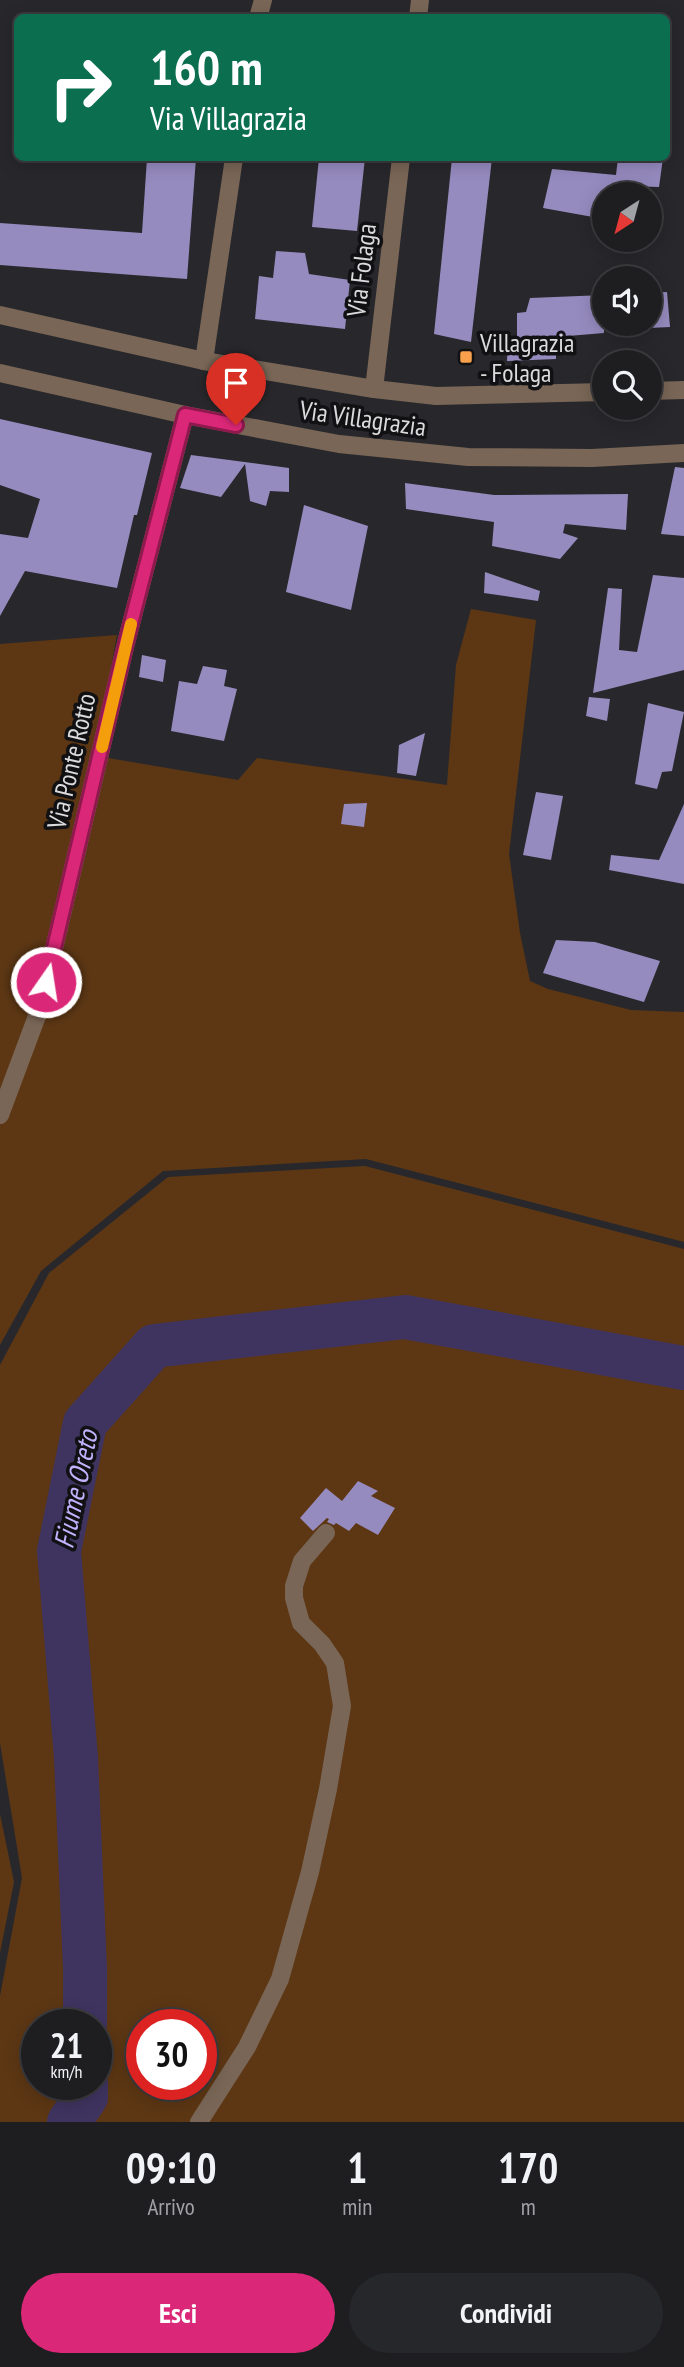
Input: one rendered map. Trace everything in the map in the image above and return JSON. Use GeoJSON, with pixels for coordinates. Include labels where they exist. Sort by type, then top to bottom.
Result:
{"type":"FeatureCollection","features":[{"type":"Feature","properties":{"kind":"street"},"geometry":{"type":"LineString","coordinates":[[204,361],[234,161]]}},
{"type":"Feature","properties":{"kind":"street","name":"Via Folaga"},"geometry":{"type":"LineString","coordinates":[[374,389],[401,161]]}},
{"type":"Feature","properties":{"kind":"street","name":"Via Villagrazia"},"geometry":{"type":"LineString","coordinates":[[0,315],[204,361],[374,389],[436,396],[592,392]]}},
{"type":"Feature","properties":{"kind":"street","name":"Via Villagrazia"},"geometry":{"type":"LineString","coordinates":[[0,373],[185,415],[340,444],[468,457],[592,457],[684,453]]}},
{"type":"Feature","properties":{"kind":"street"},"geometry":{"type":"LineString","coordinates":[[662,391],[684,390]]}},
{"type":"Feature","properties":{"kind":"street","name":"Via Ponte Rotto"},"geometry":{"type":"LineString","coordinates":[[0,1115],[40,1008],[126,643],[185,415]]}},
{"type":"Feature","properties":{"kind":"street"},"geometry":{"type":"LineString","coordinates":[[199,2122],[247,2047],[280,1979],[310,1872],[342,1706],[335,1663],[322,1643],[302,1623],[293,1598],[302,1561],[327,1533]]}},
{"type":"Feature","properties":{"kind":"shaded area"},"geometry":{"type":"Polygon","coordinates":[[[471,609],[536,620],[509,854],[530,981],[548,989],[631,1010],[684,1012],[684,1242],[366,1159],[163,1171],[41,1271],[0,1345],[0,644],[117,635],[98,736],[108,758],[238,780],[257,758],[447,785],[456,665],[471,609]]]}},
{"type":"Feature","properties":{"kind":"shaded area"},"geometry":{"type":"Polygon","coordinates":[[[365,1166],[684,1249],[684,2122],[0,2122],[0,1996],[22,1878],[0,1743],[0,1365],[49,1273],[168,1177],[365,1166]]]}},
{"type":"Feature","properties":{"kind":"shaded area"},"geometry":{"type":"Polygon","coordinates":[[[0,1814],[14,1882],[0,1953],[0,1814]]]}},
{"type":"Feature","properties":{"kind":"building"},"geometry":{"type":"Polygon","coordinates":[[[147,161],[196,161],[187,279],[0,265],[0,223],[142,233],[147,161]]]}},
{"type":"Feature","properties":{"kind":"building"},"geometry":{"type":"Polygon","coordinates":[[[319,161],[365,161],[357,231],[312,227],[319,161]]]}},
{"type":"Feature","properties":{"kind":"building"},"geometry":{"type":"Polygon","coordinates":[[[452,161],[492,161],[471,342],[434,334],[452,161]]]}},
{"type":"Feature","properties":{"kind":"building"},"geometry":{"type":"Polygon","coordinates":[[[618,161],[663,161],[660,182],[592,182],[592,217],[543,208],[552,169],[616,175],[618,161]]]}},
{"type":"Feature","properties":{"kind":"building"},"geometry":{"type":"Polygon","coordinates":[[[276,251],[305,253],[309,274],[350,280],[345,329],[255,319],[259,276],[273,278],[276,251]]]}},
{"type":"Feature","properties":{"kind":"building"},"geometry":{"type":"Polygon","coordinates":[[[662,292],[667,292],[670,327],[662,327],[662,292]]]}},
{"type":"Feature","properties":{"kind":"building"},"geometry":{"type":"Polygon","coordinates":[[[592,295],[592,334],[556,337],[556,359],[507,361],[508,340],[517,337],[517,313],[526,312],[530,298],[592,295]]]}},
{"type":"Feature","properties":{"kind":"building"},"geometry":{"type":"Polygon","coordinates":[[[0,419],[152,453],[117,588],[25,571],[0,616],[0,534],[28,538],[40,499],[0,485],[0,419]]]}},
{"type":"Feature","properties":{"kind":"building"},"geometry":{"type":"Polygon","coordinates":[[[191,455],[289,468],[289,492],[270,491],[266,506],[250,501],[245,464],[221,497],[180,488],[191,455]]]}},
{"type":"Feature","properties":{"kind":"building"},"geometry":{"type":"Polygon","coordinates":[[[675,467],[684,468],[684,536],[661,534],[675,467]]]}},
{"type":"Feature","properties":{"kind":"building"},"geometry":{"type":"Polygon","coordinates":[[[405,483],[494,495],[628,494],[626,530],[565,524],[563,533],[578,538],[560,559],[492,546],[494,522],[406,509],[405,483]]]}},
{"type":"Feature","properties":{"kind":"building"},"geometry":{"type":"Polygon","coordinates":[[[304,505],[368,526],[351,610],[286,592],[304,505]]]}},
{"type":"Feature","properties":{"kind":"building"},"geometry":{"type":"Polygon","coordinates":[[[485,572],[540,591],[538,601],[484,593],[485,572]]]}},
{"type":"Feature","properties":{"kind":"building"},"geometry":{"type":"Polygon","coordinates":[[[653,575],[684,578],[684,670],[593,693],[608,588],[622,589],[619,650],[637,652],[653,575]]]}},
{"type":"Feature","properties":{"kind":"building"},"geometry":{"type":"Polygon","coordinates":[[[142,655],[166,660],[163,682],[139,677],[142,655]]]}},
{"type":"Feature","properties":{"kind":"building"},"geometry":{"type":"Polygon","coordinates":[[[203,666],[227,670],[224,686],[237,689],[224,741],[171,731],[179,681],[197,684],[203,666]]]}},
{"type":"Feature","properties":{"kind":"building"},"geometry":{"type":"Polygon","coordinates":[[[589,697],[610,699],[607,721],[586,716],[589,697]]]}},
{"type":"Feature","properties":{"kind":"building"},"geometry":{"type":"Polygon","coordinates":[[[648,703],[684,712],[672,771],[662,772],[657,789],[635,784],[648,703]]]}},
{"type":"Feature","properties":{"kind":"building"},"geometry":{"type":"Polygon","coordinates":[[[425,733],[416,776],[397,773],[399,745],[425,733]]]}},
{"type":"Feature","properties":{"kind":"building"},"geometry":{"type":"Polygon","coordinates":[[[536,792],[563,796],[551,860],[523,855],[536,792]]]}},
{"type":"Feature","properties":{"kind":"building"},"geometry":{"type":"Polygon","coordinates":[[[367,803],[364,827],[341,824],[344,804],[367,803]]]}},
{"type":"Feature","properties":{"kind":"building"},"geometry":{"type":"Polygon","coordinates":[[[684,804],[684,884],[609,870],[611,855],[659,860],[684,804]]]}},
{"type":"Feature","properties":{"kind":"building"},"geometry":{"type":"Polygon","coordinates":[[[556,940],[595,942],[660,961],[644,1002],[543,973],[556,940]]]}},
{"type":"Feature","properties":{"kind":"building"},"geometry":{"type":"Polygon","coordinates":[[[358,1481],[378,1491],[371,1496],[395,1508],[378,1535],[356,1523],[349,1531],[336,1523],[334,1525],[327,1522],[327,1518],[313,1531],[300,1518],[326,1488],[342,1501],[358,1481]]]}},
{"type":"Feature","properties":{"kind":"waterway","name":"Fiume Oreto"},"geometry":{"type":"LineString","coordinates":[[85,2009],[76,1758],[59,1551],[85,1423],[154,1346],[405,1317],[684,1368]]}},
{"type":"Feature","properties":{"kind":"waterway","name":"Fiume Oreto"},"geometry":{"type":"LineString","coordinates":[[69,2122],[84,2100]]}},
{"type":"Feature","properties":{"kind":"slow traffic"},"geometry":{"type":"LineString","coordinates":[[102,747],[131,624]]}},
{"type":"Feature","properties":{"kind":"place","name":"Villagrazia - Folaga"},"geometry":{"type":"Point","coordinates":[466,357]}},
{"type":"Feature","properties":{"kind":"route"},"geometry":{"type":"LineString","coordinates":[[46,982],[126,643],[185,415],[236,425]]}}]}
